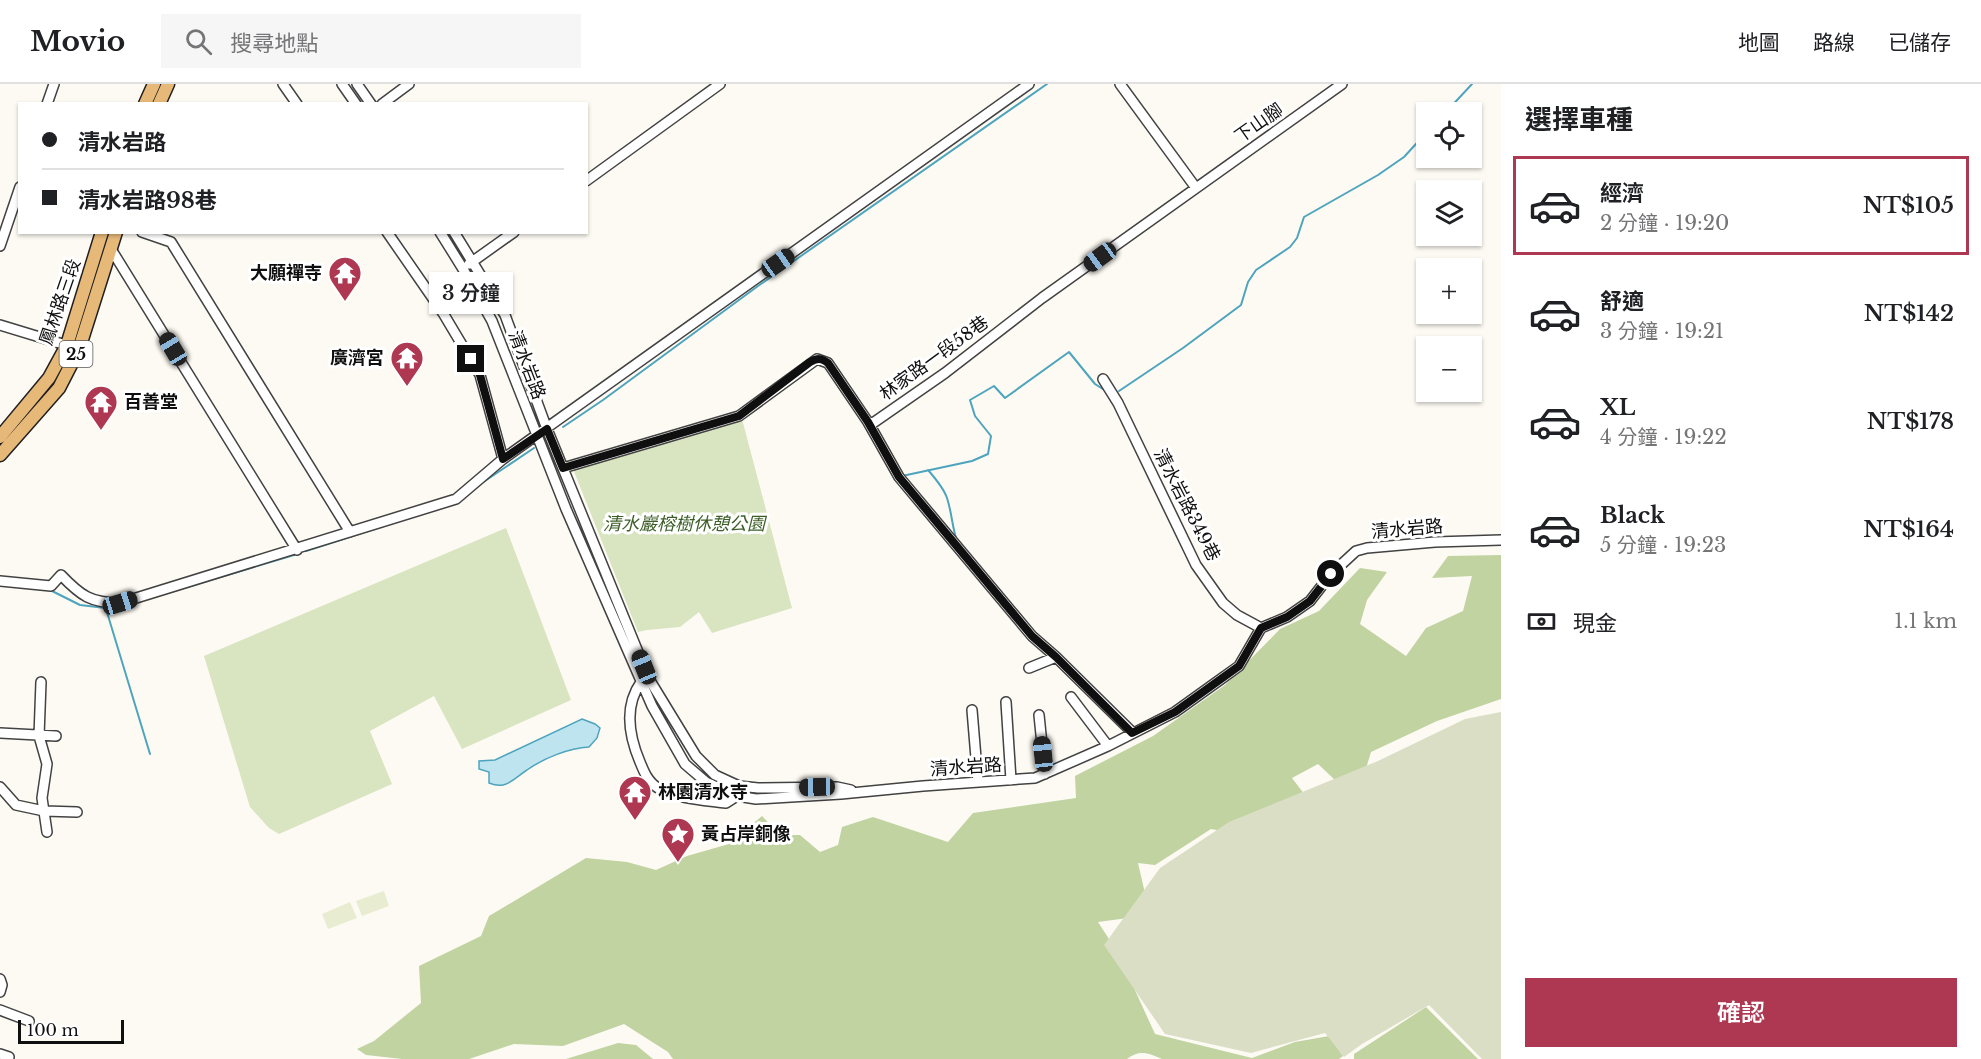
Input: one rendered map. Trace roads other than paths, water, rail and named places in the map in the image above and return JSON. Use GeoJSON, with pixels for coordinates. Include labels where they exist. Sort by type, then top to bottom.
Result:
{"type":"FeatureCollection","features":[{"type":"Feature","properties":{"kind":"main road"},"geometry":{"type":"LineString","coordinates":[[146,102],[154,84]]}},
{"type":"Feature","properties":{"kind":"main road"},"geometry":{"type":"LineString","coordinates":[[160,102],[168,84]]}},
{"type":"Feature","properties":{"kind":"main road","name":"鳳林路三段"},"geometry":{"type":"LineString","coordinates":[[0,436],[73,347],[101,234]]}},
{"type":"Feature","properties":{"kind":"main road","name":"鳳林路三段"},"geometry":{"type":"LineString","coordinates":[[0,455],[59,388],[115,234]]}},
{"type":"Feature","properties":{"kind":"street"},"geometry":{"type":"LineString","coordinates":[[48,102],[54,84]]}},
{"type":"Feature","properties":{"kind":"street"},"geometry":{"type":"LineString","coordinates":[[283,84],[296,102]]}},
{"type":"Feature","properties":{"kind":"street"},"geometry":{"type":"LineString","coordinates":[[342,84],[355,102]]}},
{"type":"Feature","properties":{"kind":"street"},"geometry":{"type":"LineString","coordinates":[[357,84],[370,102]]}},
{"type":"Feature","properties":{"kind":"street"},"geometry":{"type":"LineString","coordinates":[[385,102],[409,84]]}},
{"type":"Feature","properties":{"kind":"street"},"geometry":{"type":"LineString","coordinates":[[588,180],[720,84]]}},
{"type":"Feature","properties":{"kind":"street"},"geometry":{"type":"LineString","coordinates":[[0,580],[51,586],[61,576],[80,595],[107,603],[120,603],[456,499],[503,459],[1029,84]]}},
{"type":"Feature","properties":{"kind":"street"},"geometry":{"type":"LineString","coordinates":[[1120,84],[1196,188]]}},
{"type":"Feature","properties":{"kind":"street","name":"下山腳"},"geometry":{"type":"LineString","coordinates":[[1196,188],[1342,84]]}},
{"type":"Feature","properties":{"kind":"street","name":"林家路一段58巷"},"geometry":{"type":"LineString","coordinates":[[563,468],[739,416],[817,359],[828,363],[868,422],[873,423],[1196,188]]}},
{"type":"Feature","properties":{"kind":"street"},"geometry":{"type":"LineString","coordinates":[[0,246],[18,193]]}},
{"type":"Feature","properties":{"kind":"street"},"geometry":{"type":"LineString","coordinates":[[148,234],[171,242],[350,531]]}},
{"type":"Feature","properties":{"kind":"street"},"geometry":{"type":"LineString","coordinates":[[390,234],[443,313],[480,375],[503,459]]}},
{"type":"Feature","properties":{"kind":"street","name":"清水岩路"},"geometry":{"type":"LineString","coordinates":[[441,234],[492,321],[536,436],[644,681],[696,756],[715,775],[738,791]]}},
{"type":"Feature","properties":{"kind":"street","name":"清水岩路"},"geometry":{"type":"LineString","coordinates":[[455,234],[505,315],[644,681]]}},
{"type":"Feature","properties":{"kind":"street"},"geometry":{"type":"LineString","coordinates":[[463,269],[511,234]]}},
{"type":"Feature","properties":{"kind":"street"},"geometry":{"type":"LineString","coordinates":[[111,249],[297,550]]}},
{"type":"Feature","properties":{"kind":"street"},"geometry":{"type":"LineString","coordinates":[[0,325],[73,347]]}},
{"type":"Feature","properties":{"kind":"street","name":"清水岩路349巷"},"geometry":{"type":"LineString","coordinates":[[1103,379],[1118,403],[1196,565],[1223,603],[1237,615],[1261,628]]}},
{"type":"Feature","properties":{"kind":"street"},"geometry":{"type":"LineString","coordinates":[[868,422],[899,477],[1032,636],[1132,733]]}},
{"type":"Feature","properties":{"kind":"street","name":"清水岩路"},"geometry":{"type":"LineString","coordinates":[[644,681],[630,705],[633,744],[648,780],[657,788],[692,799],[726,803],[738,791],[758,788],[837,787],[856,792],[1035,778],[1108,746],[1175,712],[1239,666],[1261,628],[1287,617],[1310,601],[1331,574],[1356,551],[1435,542],[1501,540]]}},
{"type":"Feature","properties":{"kind":"street"},"geometry":{"type":"LineString","coordinates":[[1029,668],[1056,657]]}},
{"type":"Feature","properties":{"kind":"street"},"geometry":{"type":"LineString","coordinates":[[41,682],[39,736],[47,764],[42,798],[47,832]]}},
{"type":"Feature","properties":{"kind":"street"},"geometry":{"type":"LineString","coordinates":[[1071,698],[1108,746]]}},
{"type":"Feature","properties":{"kind":"street"},"geometry":{"type":"LineString","coordinates":[[1006,702],[1011,780]]}},
{"type":"Feature","properties":{"kind":"street"},"geometry":{"type":"LineString","coordinates":[[972,710],[978,782]]}},
{"type":"Feature","properties":{"kind":"street"},"geometry":{"type":"LineString","coordinates":[[1039,715],[1045,774]]}},
{"type":"Feature","properties":{"kind":"street"},"geometry":{"type":"LineString","coordinates":[[0,733],[56,736]]}},
{"type":"Feature","properties":{"kind":"street"},"geometry":{"type":"LineString","coordinates":[[0,787],[16,805],[44,811],[77,812]]}},
{"type":"Feature","properties":{"kind":"street"},"geometry":{"type":"LineString","coordinates":[[0,1010],[28,1021]]}},
{"type":"Feature","properties":{"kind":"water"},"geometry":{"type":"Polygon","coordinates":[[[582,719],[600,728],[597,738],[589,747],[573,749],[549,758],[503,785],[489,783],[489,772],[479,769],[479,761],[495,760],[582,719]]]}},
{"type":"Feature","properties":{"kind":"waterway"},"geometry":{"type":"LineString","coordinates":[[563,427],[758,286],[1047,84]]}},
{"type":"Feature","properties":{"kind":"waterway"},"geometry":{"type":"LineString","coordinates":[[1455,102],[1472,84]]}},
{"type":"Feature","properties":{"kind":"waterway"},"geometry":{"type":"LineString","coordinates":[[1119,391],[1241,305],[1248,282],[1256,270],[1290,247],[1297,238],[1304,217],[1378,175],[1404,157],[1416,144]]}},
{"type":"Feature","properties":{"kind":"waterway"},"geometry":{"type":"LineString","coordinates":[[902,476],[972,461],[988,454],[991,436],[975,416],[970,400],[994,386],[1005,398],[1069,352],[1095,384],[1106,391]]}},
{"type":"Feature","properties":{"kind":"waterway"},"geometry":{"type":"LineString","coordinates":[[476,487],[534,448]]}},
{"type":"Feature","properties":{"kind":"waterway"},"geometry":{"type":"LineString","coordinates":[[928,470],[946,495],[957,541]]}},
{"type":"Feature","properties":{"kind":"waterway"},"geometry":{"type":"LineString","coordinates":[[306,551],[390,524]]}},
{"type":"Feature","properties":{"kind":"waterway"},"geometry":{"type":"LineString","coordinates":[[50,590],[80,605],[114,609],[294,555]]}},
{"type":"Feature","properties":{"kind":"waterway"},"geometry":{"type":"LineString","coordinates":[[106,609],[150,754]]}},
{"type":"Feature","properties":{"kind":"place","name":"大願禪寺"},"geometry":{"type":"Point","coordinates":[345,302]}},
{"type":"Feature","properties":{"kind":"place","name":"廣濟宮"},"geometry":{"type":"Point","coordinates":[407,387]}},
{"type":"Feature","properties":{"kind":"place","name":"百善堂"},"geometry":{"type":"Point","coordinates":[101,431]}},
{"type":"Feature","properties":{"kind":"place","name":"林園清水寺"},"geometry":{"type":"Point","coordinates":[635,821]}},
{"type":"Feature","properties":{"kind":"place","name":"黃占岸銅像"},"geometry":{"type":"Point","coordinates":[678,863]}},
{"type":"Feature","properties":{"kind":"park label","name":"清水巖榕樹休憩公園"},"geometry":{"type":"Point","coordinates":[684,524]}}]}
